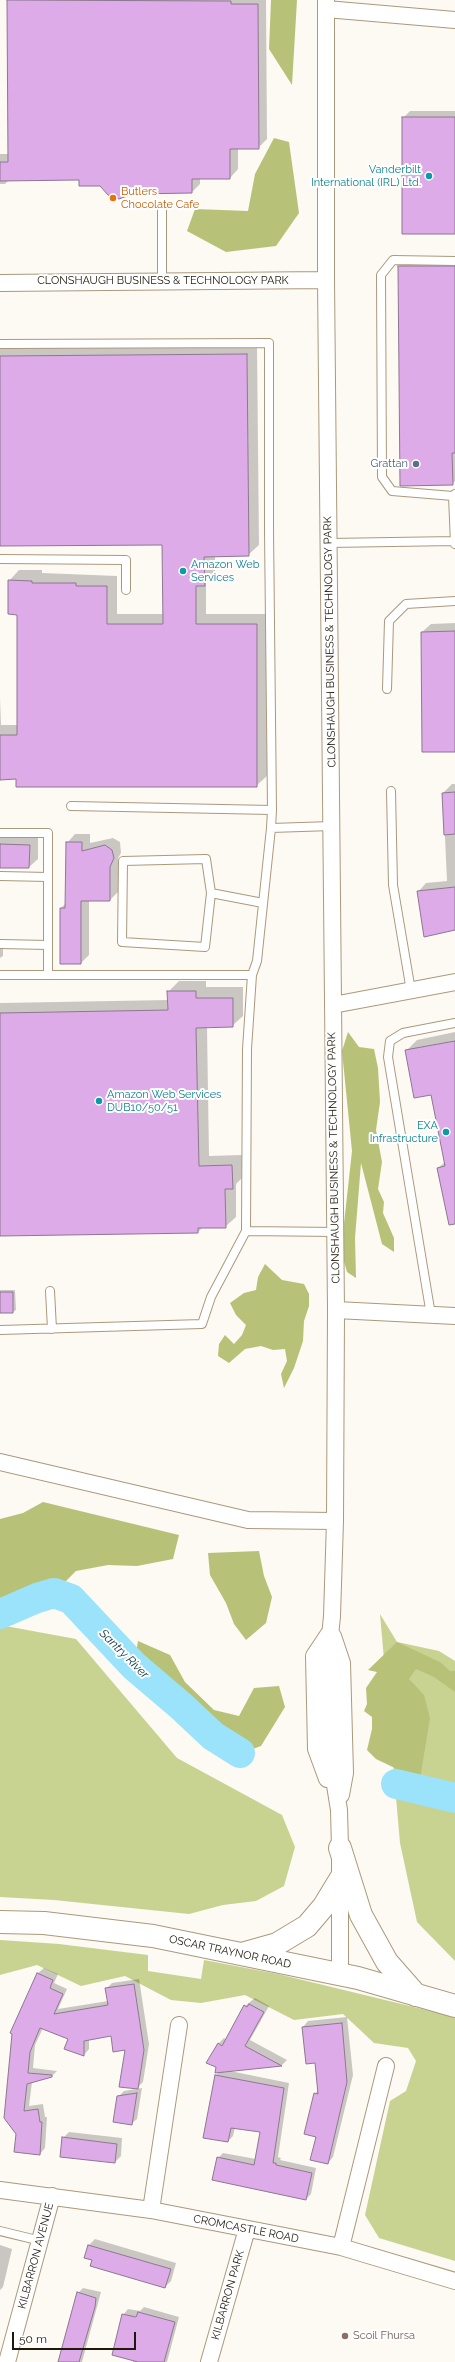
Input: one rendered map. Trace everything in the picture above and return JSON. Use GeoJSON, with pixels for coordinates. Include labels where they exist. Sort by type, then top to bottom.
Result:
{"type":"FeatureCollection","features":[{"type":"Feature","properties":{"kind":"main road"},"geometry":{"type":"LineString","coordinates":[[340,1848],[361,1914],[387,1962],[416,1995]]}},
{"type":"Feature","properties":{"kind":"main road"},"geometry":{"type":"LineString","coordinates":[[242,1954],[277,1944],[308,1926],[324,1906],[340,1878]]}},
{"type":"Feature","properties":{"kind":"main road","name":"OSCAR TRAYNOR ROAD"},"geometry":{"type":"LineString","coordinates":[[0,1922],[44,1923],[153,1936],[340,1975],[455,2006]]}},
{"type":"Feature","properties":{"kind":"street","name":"CLONSHAUGH BUSINESS & TECHNOLOGY PARK"},"geometry":{"type":"LineString","coordinates":[[340,1975],[339,1810],[345,1773],[342,1663],[331,1631],[335,1521],[336,1232],[326,280],[326,4],[455,20]]}},
{"type":"Feature","properties":{"kind":"street","name":"CLONSHAUGH BUSINESS & TECHNOLOGY PARK"},"geometry":{"type":"LineString","coordinates":[[0,283],[326,280]]}},
{"type":"Feature","properties":{"kind":"street"},"geometry":{"type":"LineString","coordinates":[[333,1005],[455,982]]}},
{"type":"Feature","properties":{"kind":"street"},"geometry":{"type":"LineString","coordinates":[[336,1310],[455,1316]]}},
{"type":"Feature","properties":{"kind":"street"},"geometry":{"type":"LineString","coordinates":[[0,1462],[248,1520],[335,1521]]}},
{"type":"Feature","properties":{"kind":"street","name":"CLONSHAUGH BUSINESS & TECHNOLOGY PARK"},"geometry":{"type":"LineString","coordinates":[[331,1631],[314,1656],[316,1749],[339,1810]]}},
{"type":"Feature","properties":{"kind":"street"},"geometry":{"type":"LineString","coordinates":[[151,2210],[179,2025]]}},
{"type":"Feature","properties":{"kind":"street"},"geometry":{"type":"LineString","coordinates":[[341,2247],[386,2066]]}},
{"type":"Feature","properties":{"kind":"street","name":"CROMCASTLE ROAD"},"geometry":{"type":"LineString","coordinates":[[0,2190],[151,2210],[341,2247],[455,2281]]}},
{"type":"Feature","properties":{"kind":"street","name":"KILBARRON AVENUE"},"geometry":{"type":"LineString","coordinates":[[7,2362],[41,2242],[52,2196]]}},
{"type":"Feature","properties":{"kind":"street","name":"KILBARRON PARK"},"geometry":{"type":"LineString","coordinates":[[209,2362],[247,2229]]}},
{"type":"Feature","properties":{"kind":"lane"},"geometry":{"type":"LineString","coordinates":[[162,211],[162,281]]}},
{"type":"Feature","properties":{"kind":"lane"},"geometry":{"type":"LineString","coordinates":[[329,543],[454,542],[454,495],[392,491],[382,477],[382,275],[393,260],[455,261]]}},
{"type":"Feature","properties":{"kind":"lane"},"geometry":{"type":"LineString","coordinates":[[0,344],[269,343],[269,530],[272,810],[257,961],[252,975],[247,1049],[246,1231],[240,1247],[212,1297],[202,1324],[0,1330]]}},
{"type":"Feature","properties":{"kind":"lane"},"geometry":{"type":"LineString","coordinates":[[0,559],[126,560],[126,590]]}},
{"type":"Feature","properties":{"kind":"lane"},"geometry":{"type":"LineString","coordinates":[[387,689],[389,621],[406,604],[455,601]]}},
{"type":"Feature","properties":{"kind":"lane"},"geometry":{"type":"LineString","coordinates":[[391,792],[393,885],[411,991]]}},
{"type":"Feature","properties":{"kind":"lane"},"geometry":{"type":"LineString","coordinates":[[71,806],[272,810]]}},
{"type":"Feature","properties":{"kind":"lane"},"geometry":{"type":"LineString","coordinates":[[271,828],[332,826]]}},
{"type":"Feature","properties":{"kind":"lane"},"geometry":{"type":"LineString","coordinates":[[0,833],[48,833],[48,975]]}},
{"type":"Feature","properties":{"kind":"lane"},"geometry":{"type":"LineString","coordinates":[[206,859],[210,893],[205,947],[122,942],[123,861],[206,859]]}},
{"type":"Feature","properties":{"kind":"lane"},"geometry":{"type":"LineString","coordinates":[[0,876],[48,877]]}},
{"type":"Feature","properties":{"kind":"lane"},"geometry":{"type":"LineString","coordinates":[[210,893],[263,903]]}},
{"type":"Feature","properties":{"kind":"lane"},"geometry":{"type":"LineString","coordinates":[[0,944],[48,945]]}},
{"type":"Feature","properties":{"kind":"lane"},"geometry":{"type":"LineString","coordinates":[[0,975],[252,975]]}},
{"type":"Feature","properties":{"kind":"lane"},"geometry":{"type":"LineString","coordinates":[[431,1315],[388,1057],[390,1041],[403,1032],[455,1023]]}},
{"type":"Feature","properties":{"kind":"lane"},"geometry":{"type":"LineString","coordinates":[[246,1231],[336,1232]]}},
{"type":"Feature","properties":{"kind":"lane"},"geometry":{"type":"LineString","coordinates":[[50,1291],[52,1329]]}},
{"type":"Feature","properties":{"kind":"lane"},"geometry":{"type":"LineString","coordinates":[[0,2231],[41,2242]]}},
{"type":"Feature","properties":{"kind":"green space"},"geometry":{"type":"Polygon","coordinates":[[[271,0],[297,0],[292,85],[269,49],[271,0]]]}},
{"type":"Feature","properties":{"kind":"green space"},"geometry":{"type":"Polygon","coordinates":[[[274,138],[289,142],[299,213],[276,246],[226,252],[187,231],[195,209],[248,211],[255,174],[274,138]]]}},
{"type":"Feature","properties":{"kind":"green space"},"geometry":{"type":"Polygon","coordinates":[[[348,1032],[359,1047],[374,1049],[378,1068],[380,1102],[376,1130],[382,1162],[378,1189],[384,1202],[383,1213],[394,1238],[394,1252],[382,1244],[361,1163],[355,1238],[356,1278],[347,1272],[341,1251],[352,1151],[342,1051],[348,1032]]]}},
{"type":"Feature","properties":{"kind":"green space"},"geometry":{"type":"Polygon","coordinates":[[[265,1264],[282,1280],[304,1284],[309,1294],[309,1306],[304,1321],[303,1341],[294,1368],[284,1388],[281,1374],[287,1361],[285,1349],[273,1350],[261,1346],[245,1349],[229,1363],[218,1356],[219,1344],[225,1335],[234,1344],[242,1335],[246,1325],[236,1315],[230,1303],[244,1293],[256,1290],[258,1277],[265,1264]]]}},
{"type":"Feature","properties":{"kind":"green space"},"geometry":{"type":"Polygon","coordinates":[[[43,1502],[179,1535],[173,1559],[137,1566],[108,1565],[76,1571],[54,1593],[37,1598],[0,1614],[0,1519],[23,1513],[43,1502]]]}},
{"type":"Feature","properties":{"kind":"green space"},"geometry":{"type":"Polygon","coordinates":[[[259,1551],[264,1576],[272,1597],[266,1623],[246,1640],[234,1624],[226,1603],[210,1575],[208,1553],[259,1551]]]}},
{"type":"Feature","properties":{"kind":"green space"},"geometry":{"type":"Polygon","coordinates":[[[380,1614],[397,1642],[439,1651],[455,1661],[455,1961],[417,1922],[400,1843],[380,1614]]]}},
{"type":"Feature","properties":{"kind":"green space"},"geometry":{"type":"Polygon","coordinates":[[[0,1625],[76,1639],[177,1758],[282,1815],[295,1847],[284,1886],[256,1901],[223,1905],[189,1914],[54,1900],[0,1897],[0,1625]]]}},
{"type":"Feature","properties":{"kind":"green space"},"geometry":{"type":"Polygon","coordinates":[[[138,1641],[170,1655],[185,1682],[214,1710],[239,1716],[254,1688],[279,1686],[285,1707],[261,1746],[236,1755],[196,1736],[181,1706],[134,1666],[138,1641]]]}},
{"type":"Feature","properties":{"kind":"green space"},"geometry":{"type":"Polygon","coordinates":[[[397,1642],[440,1662],[450,1671],[455,1671],[455,1692],[434,1677],[416,1669],[409,1679],[424,1695],[430,1718],[420,1779],[401,1777],[399,1770],[376,1759],[367,1750],[372,1729],[372,1717],[364,1711],[367,1704],[366,1688],[377,1672],[368,1670],[397,1642]]]}},
{"type":"Feature","properties":{"kind":"green space"},"geometry":{"type":"Polygon","coordinates":[[[0,1940],[59,1944],[148,1955],[148,1971],[201,1979],[204,1960],[278,1974],[455,2017],[455,2261],[379,2238],[365,2215],[390,2101],[406,2091],[416,2061],[408,2048],[374,2043],[343,2014],[294,2020],[245,1995],[201,2003],[171,2000],[125,1976],[81,1986],[37,1965],[0,1975],[0,1940]]]}},
{"type":"Feature","properties":{"kind":"building"},"geometry":{"type":"Polygon","coordinates":[[[7,0],[231,1],[231,4],[258,4],[259,149],[230,149],[230,179],[192,179],[192,193],[133,194],[119,199],[108,195],[100,186],[79,186],[79,180],[0,181],[0,162],[8,162],[7,0]]]}},
{"type":"Feature","properties":{"kind":"building","name":"Vanderbilt International (IRL) Ltd."},"geometry":{"type":"Polygon","coordinates":[[[402,117],[455,117],[455,234],[402,234],[402,117]]]}},
{"type":"Feature","properties":{"kind":"building"},"geometry":{"type":"Polygon","coordinates":[[[398,266],[455,266],[455,453],[452,453],[453,485],[400,486],[398,266]]]}},
{"type":"Feature","properties":{"kind":"building","name":"Amazon Web Services"},"geometry":{"type":"Polygon","coordinates":[[[247,354],[249,556],[204,557],[205,586],[196,586],[196,624],[257,624],[257,787],[16,787],[16,779],[0,780],[0,735],[17,735],[17,615],[8,614],[8,580],[32,581],[32,583],[76,583],[76,586],[107,586],[107,624],[163,624],[162,545],[0,546],[0,356],[247,354]]]}},
{"type":"Feature","properties":{"kind":"building"},"geometry":{"type":"Polygon","coordinates":[[[455,631],[455,752],[422,752],[421,632],[455,631]]]}},
{"type":"Feature","properties":{"kind":"building"},"geometry":{"type":"Polygon","coordinates":[[[455,792],[455,834],[444,835],[442,793],[455,792]]]}},
{"type":"Feature","properties":{"kind":"building"},"geometry":{"type":"Polygon","coordinates":[[[66,842],[82,842],[82,851],[105,845],[112,850],[114,858],[110,867],[110,901],[81,901],[81,964],[60,964],[60,908],[65,908],[66,842]]]}},
{"type":"Feature","properties":{"kind":"building"},"geometry":{"type":"Polygon","coordinates":[[[0,844],[30,845],[29,868],[0,868],[0,844]]]}},
{"type":"Feature","properties":{"kind":"building"},"geometry":{"type":"Polygon","coordinates":[[[455,887],[455,930],[424,937],[417,891],[455,887]]]}},
{"type":"Feature","properties":{"kind":"building","name":"Amazon Web Services DUB10/50/51"},"geometry":{"type":"Polygon","coordinates":[[[167,991],[196,991],[196,998],[233,998],[233,1027],[196,1028],[199,1166],[232,1165],[233,1189],[225,1189],[226,1228],[198,1228],[198,1233],[0,1236],[0,1013],[168,1010],[167,991]]]}},
{"type":"Feature","properties":{"kind":"building","name":"EXA Infrastructure"},"geometry":{"type":"Polygon","coordinates":[[[455,1041],[455,1224],[449,1225],[437,1168],[445,1166],[431,1095],[414,1098],[405,1050],[455,1041]]]}},
{"type":"Feature","properties":{"kind":"building"},"geometry":{"type":"Polygon","coordinates":[[[0,1292],[13,1292],[13,1313],[0,1313],[0,1292]]]}},
{"type":"Feature","properties":{"kind":"building"},"geometry":{"type":"Polygon","coordinates":[[[37,1973],[53,1980],[50,1988],[63,1994],[54,2014],[108,2005],[105,1988],[134,1984],[144,2050],[138,2089],[119,2087],[125,2050],[113,2052],[111,2036],[84,2041],[84,2056],[64,2049],[68,2039],[40,2028],[30,2052],[28,2073],[52,2075],[52,2077],[27,2084],[24,2111],[38,2109],[40,2122],[42,2122],[40,2155],[14,2152],[16,2134],[4,2118],[12,2034],[10,2033],[37,1973]]]}},
{"type":"Feature","properties":{"kind":"building"},"geometry":{"type":"Polygon","coordinates":[[[249,2004],[264,2012],[245,2046],[282,2066],[215,2073],[216,2067],[206,2063],[218,2043],[222,2046],[244,2005],[247,2007],[249,2004]]]}},
{"type":"Feature","properties":{"kind":"building"},"geometry":{"type":"Polygon","coordinates":[[[342,2023],[347,2082],[328,2164],[310,2160],[316,2137],[304,2134],[314,2093],[318,2094],[315,2063],[306,2064],[302,2027],[342,2023]]]}},
{"type":"Feature","properties":{"kind":"building"},"geometry":{"type":"Polygon","coordinates":[[[215,2075],[284,2088],[273,2163],[312,2173],[306,2200],[212,2180],[217,2157],[254,2165],[260,2132],[231,2128],[228,2142],[203,2138],[215,2075]]]}},
{"type":"Feature","properties":{"kind":"building"},"geometry":{"type":"Polygon","coordinates":[[[137,2093],[132,2125],[113,2122],[117,2096],[137,2093]]]}},
{"type":"Feature","properties":{"kind":"building"},"geometry":{"type":"Polygon","coordinates":[[[62,2137],[117,2144],[115,2163],[60,2157],[62,2137]]]}},
{"type":"Feature","properties":{"kind":"building"},"geometry":{"type":"Polygon","coordinates":[[[88,2245],[171,2269],[165,2288],[90,2266],[92,2260],[84,2258],[88,2245]]]}},
{"type":"Feature","properties":{"kind":"building"},"geometry":{"type":"Polygon","coordinates":[[[77,2292],[96,2298],[95,2307],[79,2362],[58,2362],[77,2292]]]}},
{"type":"Feature","properties":{"kind":"building"},"geometry":{"type":"Polygon","coordinates":[[[138,2312],[175,2322],[164,2362],[138,2362],[112,2355],[122,2314],[136,2317],[138,2312]]]}},
{"type":"Feature","properties":{"kind":"waterway","name":"Santry River"},"geometry":{"type":"LineString","coordinates":[[0,1614],[37,1598],[54,1593],[71,1599],[134,1666],[181,1706],[213,1736],[240,1753]]}},
{"type":"Feature","properties":{"kind":"waterway","name":"Santry River"},"geometry":{"type":"LineString","coordinates":[[396,1784],[455,1798]]}},
{"type":"Feature","properties":{"kind":"place","name":"Vanderbilt International (IRL) Ltd."},"geometry":{"type":"Point","coordinates":[429,176]}},
{"type":"Feature","properties":{"kind":"place","name":"Butlers Chocolate Cafe"},"geometry":{"type":"Point","coordinates":[113,198]}},
{"type":"Feature","properties":{"kind":"place","name":"Grattan"},"geometry":{"type":"Point","coordinates":[416,464]}},
{"type":"Feature","properties":{"kind":"place","name":"Amazon Web Services"},"geometry":{"type":"Point","coordinates":[183,571]}},
{"type":"Feature","properties":{"kind":"place","name":"Amazon Web Services DUB10/50/51"},"geometry":{"type":"Point","coordinates":[99,1101]}},
{"type":"Feature","properties":{"kind":"place","name":"EXA Infrastructure"},"geometry":{"type":"Point","coordinates":[446,1132]}},
{"type":"Feature","properties":{"kind":"place","name":"Scoil Fhursa"},"geometry":{"type":"Point","coordinates":[345,2336]}}]}
